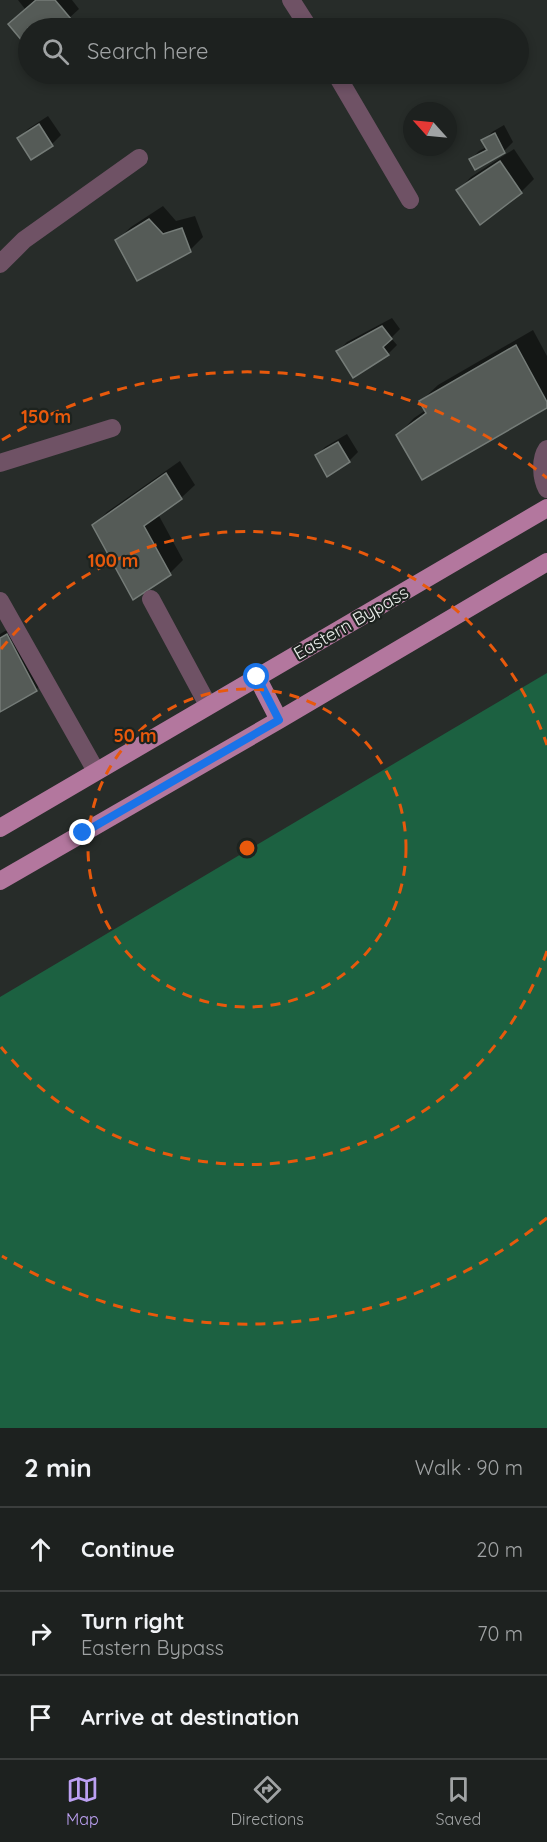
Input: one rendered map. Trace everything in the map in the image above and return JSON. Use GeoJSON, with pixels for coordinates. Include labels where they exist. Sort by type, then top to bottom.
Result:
{"type":"FeatureCollection","features":[{"type":"Feature","properties":{"kind":"main road","name":"Eastern Bypass"},"geometry":{"type":"LineString","coordinates":[[0,828],[547,508]]}},
{"type":"Feature","properties":{"kind":"main road"},"geometry":{"type":"LineString","coordinates":[[0,881],[547,562]]}},
{"type":"Feature","properties":{"kind":"main road"},"geometry":{"type":"LineString","coordinates":[[257,677],[279,720]]}},
{"type":"Feature","properties":{"kind":"street"},"geometry":{"type":"LineString","coordinates":[[291,0],[303,18]]}},
{"type":"Feature","properties":{"kind":"street"},"geometry":{"type":"LineString","coordinates":[[342,84],[410,200]]}},
{"type":"Feature","properties":{"kind":"street"},"geometry":{"type":"LineString","coordinates":[[0,264],[24,240],[139,158]]}},
{"type":"Feature","properties":{"kind":"street"},"geometry":{"type":"LineString","coordinates":[[0,463],[112,428]]}},
{"type":"Feature","properties":{"kind":"street"},"geometry":{"type":"LineString","coordinates":[[547,449],[542,456],[544,484],[547,489]]}},
{"type":"Feature","properties":{"kind":"street"},"geometry":{"type":"LineString","coordinates":[[151,599],[208,705]]}},
{"type":"Feature","properties":{"kind":"street"},"geometry":{"type":"LineString","coordinates":[[0,600],[96,771]]}},
{"type":"Feature","properties":{"kind":"green space"},"geometry":{"type":"Polygon","coordinates":[[[547,673],[547,1428],[0,1428],[0,997],[547,673]]]}},
{"type":"Feature","properties":{"kind":"building"},"geometry":{"type":"Polygon","coordinates":[[[36,0],[55,0],[70,18],[18,18],[18,36],[8,24],[36,0]]]}},
{"type":"Feature","properties":{"kind":"building"},"geometry":{"type":"Polygon","coordinates":[[[39,124],[53,146],[31,160],[17,138],[39,124]]]}},
{"type":"Feature","properties":{"kind":"building"},"geometry":{"type":"Polygon","coordinates":[[[495,133],[505,153],[475,170],[469,159],[487,150],[481,140],[495,133]]]}},
{"type":"Feature","properties":{"kind":"building"},"geometry":{"type":"Polygon","coordinates":[[[500,161],[522,193],[480,225],[456,190],[500,161]]]}},
{"type":"Feature","properties":{"kind":"building"},"geometry":{"type":"Polygon","coordinates":[[[149,219],[163,234],[182,228],[191,252],[137,281],[115,240],[149,219]]]}},
{"type":"Feature","properties":{"kind":"building"},"geometry":{"type":"Polygon","coordinates":[[[382,326],[392,339],[383,347],[389,355],[353,378],[336,351],[382,326]]]}},
{"type":"Feature","properties":{"kind":"building"},"geometry":{"type":"Polygon","coordinates":[[[516,345],[547,402],[547,408],[422,480],[396,435],[426,413],[419,401],[516,345]]]}},
{"type":"Feature","properties":{"kind":"building"},"geometry":{"type":"Polygon","coordinates":[[[338,442],[350,462],[327,477],[315,455],[338,442]]]}},
{"type":"Feature","properties":{"kind":"building"},"geometry":{"type":"Polygon","coordinates":[[[166,473],[182,499],[144,526],[171,575],[133,600],[92,525],[166,473]]]}},
{"type":"Feature","properties":{"kind":"building"},"geometry":{"type":"Polygon","coordinates":[[[7,634],[37,691],[0,712],[0,638],[7,634]]]}},
{"type":"Feature","properties":{"kind":"route"},"geometry":{"type":"LineString","coordinates":[[83,833],[279,720],[257,677]]}}]}
